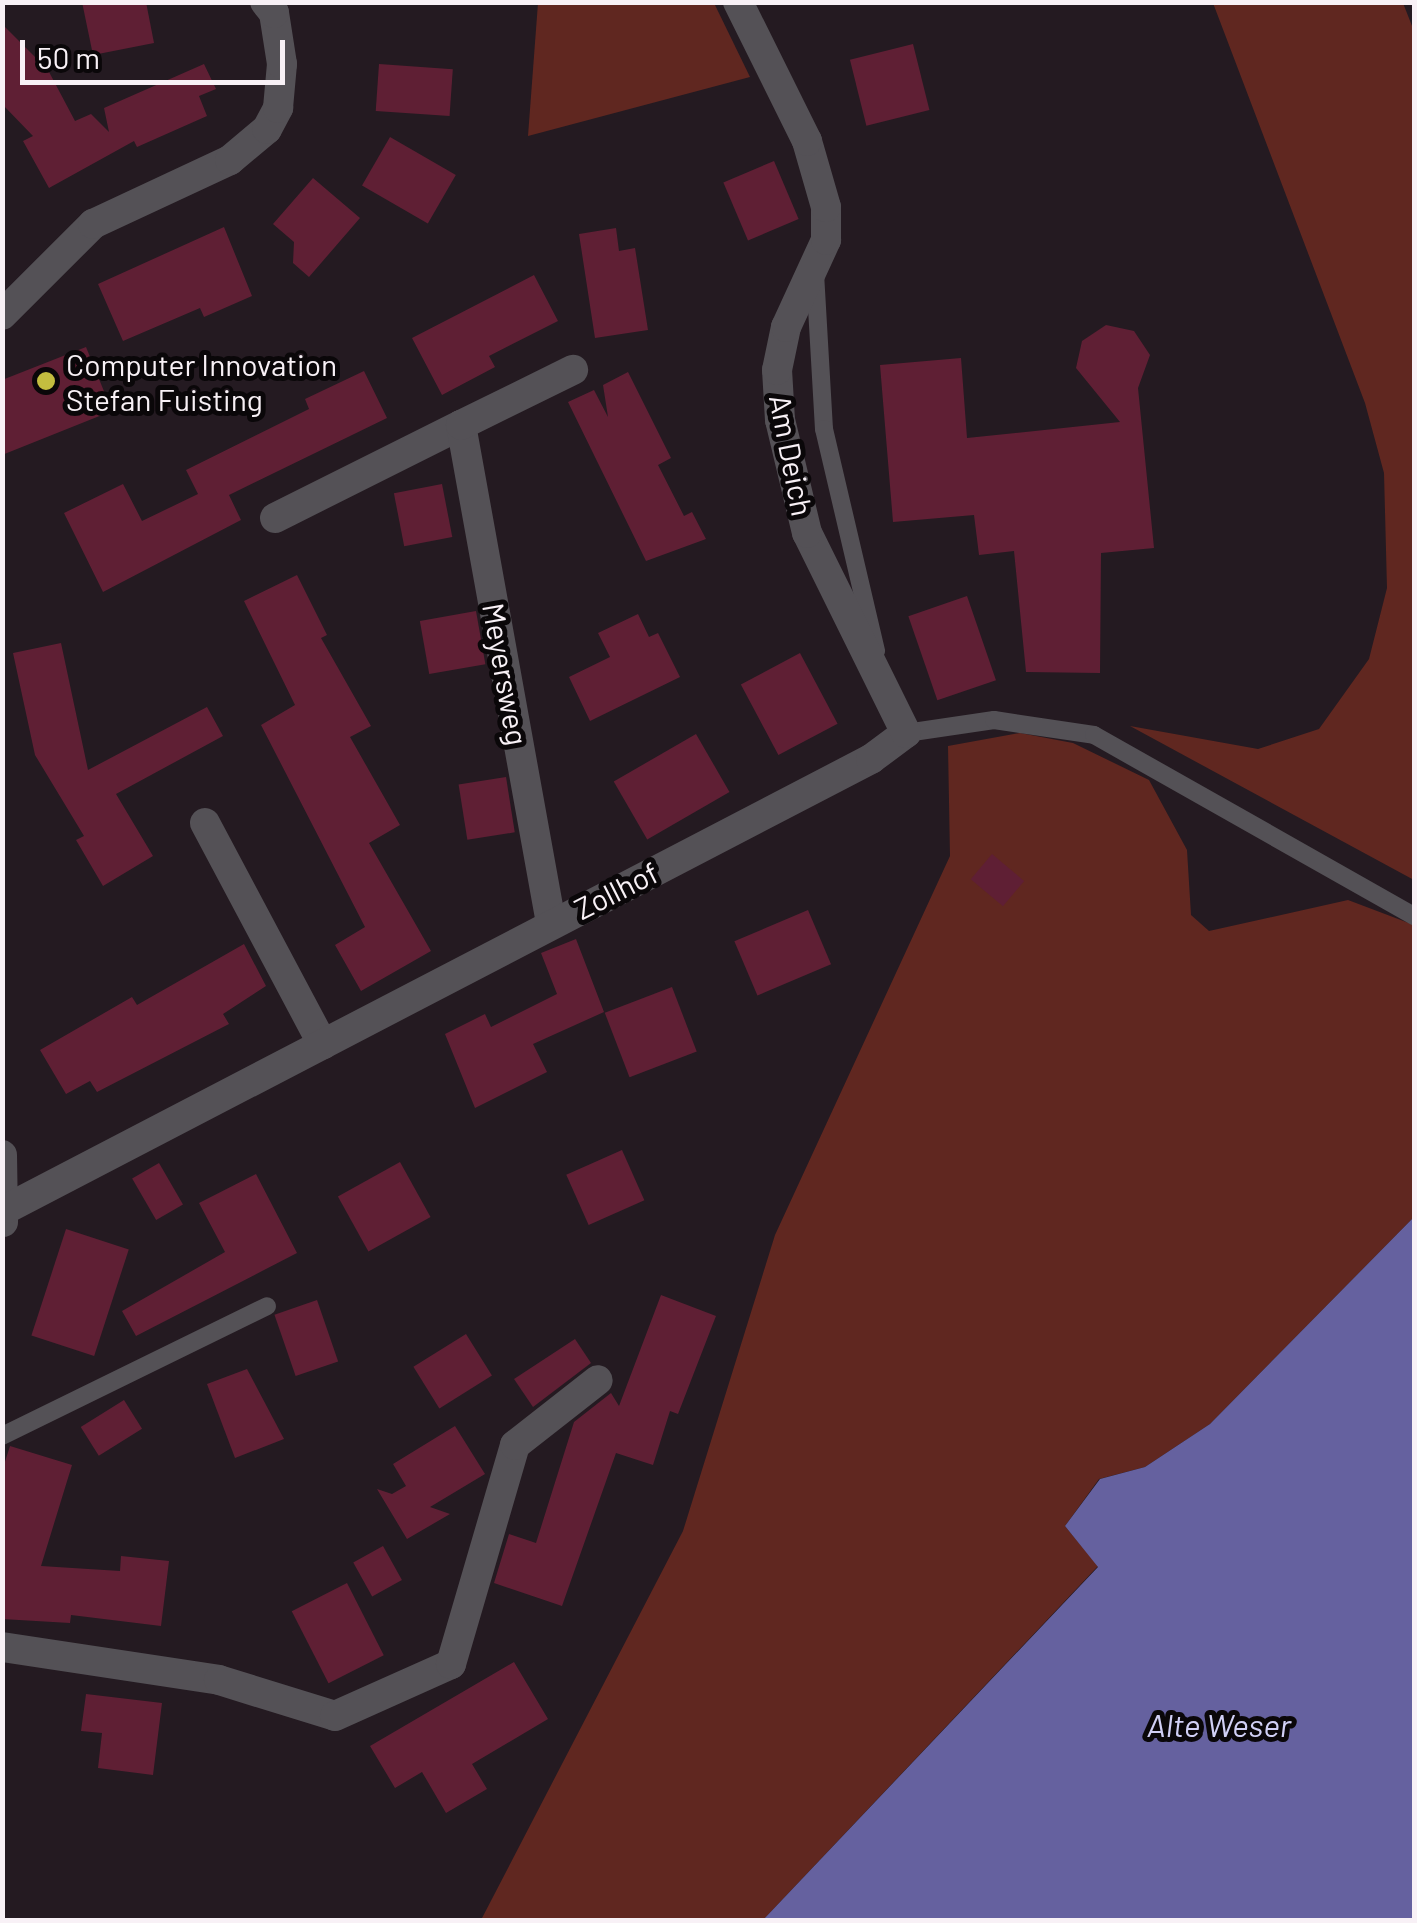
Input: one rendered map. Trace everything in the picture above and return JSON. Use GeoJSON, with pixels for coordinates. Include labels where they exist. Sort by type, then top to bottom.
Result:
{"type":"FeatureCollection","features":[{"type":"Feature","properties":{"kind":"street"},"geometry":{"type":"LineString","coordinates":[[2,315],[93,224],[230,160],[267,130],[278,108],[282,64],[274,13],[266,2]]}},
{"type":"Feature","properties":{"kind":"street","name":"Am Deich"},"geometry":{"type":"LineString","coordinates":[[738,2],[806,142],[826,207],[826,240],[815,273],[786,326],[777,370],[780,420],[807,533],[906,732]]}},
{"type":"Feature","properties":{"kind":"street"},"geometry":{"type":"LineString","coordinates":[[275,518],[572,370]]}},
{"type":"Feature","properties":{"kind":"street","name":"Meyersweg"},"geometry":{"type":"LineString","coordinates":[[460,424],[551,923]]}},
{"type":"Feature","properties":{"kind":"street","name":"Zollhof"},"geometry":{"type":"LineString","coordinates":[[5,1217],[551,923],[884,752],[906,732]]}},
{"type":"Feature","properties":{"kind":"street"},"geometry":{"type":"LineString","coordinates":[[205,823],[323,1045]]}},
{"type":"Feature","properties":{"kind":"street"},"geometry":{"type":"LineString","coordinates":[[2,1154],[5,1217]]}},
{"type":"Feature","properties":{"kind":"street"},"geometry":{"type":"LineString","coordinates":[[2,1647],[219,1680],[335,1716],[418,1679],[451,1664],[515,1444],[598,1380]]}},
{"type":"Feature","properties":{"kind":"lane"},"geometry":{"type":"LineString","coordinates":[[815,273],[824,428],[884,686]]}},
{"type":"Feature","properties":{"kind":"lane"},"geometry":{"type":"LineString","coordinates":[[906,732],[994,720],[1094,735],[1414,916]]}},
{"type":"Feature","properties":{"kind":"lane"},"geometry":{"type":"LineString","coordinates":[[2,1436],[267,1306]]}},
{"type":"Feature","properties":{"kind":"shaded area"},"geometry":{"type":"Polygon","coordinates":[[[538,3],[714,3],[750,77],[528,136],[538,3]]]}},
{"type":"Feature","properties":{"kind":"shaded area"},"geometry":{"type":"Polygon","coordinates":[[[1213,3],[1403,3],[1414,31],[1414,880],[1130,726],[1258,749],[1319,729],[1369,659],[1387,588],[1384,473],[1365,403],[1213,3]]]}},
{"type":"Feature","properties":{"kind":"shaded area"},"geometry":{"type":"Polygon","coordinates":[[[1020,733],[1073,743],[1149,780],[1187,850],[1191,915],[1209,931],[1348,900],[1414,925],[1414,1217],[1210,1424],[1145,1467],[1099,1479],[1065,1526],[1098,1566],[763,1920],[481,1920],[683,1531],[775,1235],[950,856],[948,746],[1020,733]]]}},
{"type":"Feature","properties":{"kind":"water","name":"Alte Weser"},"geometry":{"type":"Polygon","coordinates":[[[1414,1217],[1414,1920],[763,1920],[1098,1567],[1065,1526],[1100,1479],[1145,1467],[1210,1424],[1414,1217]]]}},
{"type":"Feature","properties":{"kind":"building"},"geometry":{"type":"Polygon","coordinates":[[[82,2],[146,2],[154,43],[93,55],[82,2]]]}},
{"type":"Feature","properties":{"kind":"building"},"geometry":{"type":"Polygon","coordinates":[[[2,24],[48,70],[75,121],[91,114],[109,132],[104,108],[204,64],[216,89],[199,96],[207,116],[137,147],[134,141],[49,188],[23,141],[33,136],[2,104],[2,24]]]}},
{"type":"Feature","properties":{"kind":"building"},"geometry":{"type":"Polygon","coordinates":[[[913,44],[929,110],[866,126],[850,60],[913,44]]]}},
{"type":"Feature","properties":{"kind":"building"},"geometry":{"type":"Polygon","coordinates":[[[379,64],[453,69],[450,116],[376,111],[379,64]]]}},
{"type":"Feature","properties":{"kind":"building"},"geometry":{"type":"Polygon","coordinates":[[[390,137],[456,175],[428,223],[362,185],[390,137]]]}},
{"type":"Feature","properties":{"kind":"building"},"geometry":{"type":"Polygon","coordinates":[[[774,161],[799,219],[748,240],[723,182],[774,161]]]}},
{"type":"Feature","properties":{"kind":"building"},"geometry":{"type":"Polygon","coordinates":[[[313,178],[360,218],[309,277],[293,263],[294,242],[273,224],[313,178]]]}},
{"type":"Feature","properties":{"kind":"building"},"geometry":{"type":"Polygon","coordinates":[[[224,227],[252,296],[204,317],[200,308],[123,341],[98,284],[224,227]]]}},
{"type":"Feature","properties":{"kind":"building"},"geometry":{"type":"Polygon","coordinates":[[[616,228],[619,251],[635,248],[648,330],[595,338],[579,234],[616,228]]]}},
{"type":"Feature","properties":{"kind":"building"},"geometry":{"type":"Polygon","coordinates":[[[534,275],[558,321],[489,356],[495,367],[442,395],[412,338],[534,275]]]}},
{"type":"Feature","properties":{"kind":"building"},"geometry":{"type":"Polygon","coordinates":[[[1106,325],[1134,331],[1150,355],[1138,388],[1154,548],[1101,553],[1100,673],[1026,672],[1014,551],[979,555],[974,515],[893,522],[880,365],[961,358],[967,438],[1120,422],[1076,368],[1082,341],[1106,325]]]}},
{"type":"Feature","properties":{"kind":"building"},"geometry":{"type":"Polygon","coordinates":[[[86,347],[112,411],[2,455],[2,380],[86,347]]]}},
{"type":"Feature","properties":{"kind":"building"},"geometry":{"type":"Polygon","coordinates":[[[364,371],[387,418],[229,495],[241,520],[103,592],[64,513],[123,484],[142,521],[198,494],[186,470],[309,409],[305,399],[364,371]]]}},
{"type":"Feature","properties":{"kind":"building"},"geometry":{"type":"Polygon","coordinates":[[[628,372],[671,458],[658,465],[684,516],[692,512],[706,539],[646,561],[568,402],[594,390],[608,417],[603,385],[628,372]]]}},
{"type":"Feature","properties":{"kind":"building"},"geometry":{"type":"Polygon","coordinates":[[[442,484],[452,537],[404,546],[394,493],[442,484]]]}},
{"type":"Feature","properties":{"kind":"building"},"geometry":{"type":"Polygon","coordinates":[[[297,575],[327,635],[321,638],[371,726],[350,737],[400,825],[369,843],[431,951],[361,991],[335,945],[365,927],[261,725],[295,705],[244,601],[297,575]]]}},
{"type":"Feature","properties":{"kind":"building"},"geometry":{"type":"Polygon","coordinates":[[[967,596],[996,680],[937,700],[908,616],[967,596]]]}},
{"type":"Feature","properties":{"kind":"building"},"geometry":{"type":"Polygon","coordinates":[[[476,611],[485,664],[429,674],[420,621],[476,611]]]}},
{"type":"Feature","properties":{"kind":"building"},"geometry":{"type":"Polygon","coordinates":[[[638,614],[649,637],[658,633],[680,677],[590,721],[569,677],[610,657],[598,633],[638,614]]]}},
{"type":"Feature","properties":{"kind":"building"},"geometry":{"type":"Polygon","coordinates":[[[61,643],[88,770],[207,707],[223,736],[116,794],[153,856],[103,886],[76,840],[84,836],[35,755],[13,653],[61,643]]]}},
{"type":"Feature","properties":{"kind":"building"},"geometry":{"type":"Polygon","coordinates":[[[800,653],[838,724],[778,755],[741,684],[800,653]]]}},
{"type":"Feature","properties":{"kind":"building"},"geometry":{"type":"Polygon","coordinates":[[[696,734],[730,792],[647,840],[614,782],[696,734]]]}},
{"type":"Feature","properties":{"kind":"building"},"geometry":{"type":"Polygon","coordinates":[[[506,777],[515,832],[467,840],[459,785],[506,777]]]}},
{"type":"Feature","properties":{"kind":"building"},"geometry":{"type":"Polygon","coordinates":[[[992,854],[1024,881],[1003,906],[971,879],[992,854]]]}},
{"type":"Feature","properties":{"kind":"building"},"geometry":{"type":"Polygon","coordinates":[[[808,910],[831,964],[757,996],[734,941],[808,910]]]}},
{"type":"Feature","properties":{"kind":"building"},"geometry":{"type":"Polygon","coordinates":[[[576,939],[604,1012],[533,1044],[547,1072],[475,1108],[445,1034],[485,1014],[491,1027],[557,994],[541,953],[576,939]]]}},
{"type":"Feature","properties":{"kind":"building"},"geometry":{"type":"Polygon","coordinates":[[[244,944],[266,986],[223,1014],[229,1024],[97,1092],[90,1081],[66,1094],[40,1050],[132,997],[137,1005],[244,944]]]}},
{"type":"Feature","properties":{"kind":"building"},"geometry":{"type":"Polygon","coordinates":[[[672,987],[697,1051],[630,1077],[605,1013],[672,987]]]}},
{"type":"Feature","properties":{"kind":"building"},"geometry":{"type":"Polygon","coordinates":[[[622,1150],[644,1200],[589,1225],[566,1175],[622,1150]]]}},
{"type":"Feature","properties":{"kind":"building"},"geometry":{"type":"Polygon","coordinates":[[[400,1162],[431,1217],[368,1252],[338,1196],[400,1162]]]}},
{"type":"Feature","properties":{"kind":"building"},"geometry":{"type":"Polygon","coordinates":[[[159,1163],[183,1205],[156,1220],[132,1178],[159,1163]]]}},
{"type":"Feature","properties":{"kind":"building"},"geometry":{"type":"Polygon","coordinates":[[[256,1174],[297,1253],[136,1336],[122,1311],[225,1252],[199,1203],[256,1174]]]}},
{"type":"Feature","properties":{"kind":"building"},"geometry":{"type":"Polygon","coordinates":[[[66,1229],[129,1249],[94,1356],[31,1336],[66,1229]]]}},
{"type":"Feature","properties":{"kind":"building"},"geometry":{"type":"Polygon","coordinates":[[[661,1295],[716,1316],[678,1414],[670,1411],[653,1465],[616,1453],[562,1606],[494,1583],[509,1534],[536,1543],[574,1422],[611,1393],[619,1406],[661,1295]]]}},
{"type":"Feature","properties":{"kind":"building"},"geometry":{"type":"Polygon","coordinates":[[[317,1300],[338,1361],[296,1376],[274,1315],[317,1300]]]}},
{"type":"Feature","properties":{"kind":"building"},"geometry":{"type":"Polygon","coordinates":[[[466,1334],[492,1376],[439,1408],[413,1367],[466,1334]]]}},
{"type":"Feature","properties":{"kind":"building"},"geometry":{"type":"Polygon","coordinates":[[[575,1339],[591,1363],[533,1407],[514,1379],[575,1339]]]}},
{"type":"Feature","properties":{"kind":"building"},"geometry":{"type":"Polygon","coordinates":[[[247,1369],[284,1439],[235,1458],[207,1384],[247,1369]]]}},
{"type":"Feature","properties":{"kind":"building"},"geometry":{"type":"Polygon","coordinates":[[[124,1400],[142,1429],[99,1456],[81,1427],[124,1400]]]}},
{"type":"Feature","properties":{"kind":"building"},"geometry":{"type":"Polygon","coordinates":[[[455,1426],[485,1474],[430,1507],[450,1514],[407,1539],[377,1489],[392,1494],[406,1486],[393,1464],[455,1426]]]}},
{"type":"Feature","properties":{"kind":"building"},"geometry":{"type":"Polygon","coordinates":[[[10,1446],[72,1465],[41,1566],[120,1571],[121,1556],[169,1561],[161,1626],[71,1615],[70,1623],[2,1619],[2,1471],[10,1446]]]}},
{"type":"Feature","properties":{"kind":"building"},"geometry":{"type":"Polygon","coordinates":[[[383,1546],[402,1580],[372,1597],[353,1562],[383,1546]]]}},
{"type":"Feature","properties":{"kind":"building"},"geometry":{"type":"Polygon","coordinates":[[[347,1583],[384,1655],[329,1683],[292,1611],[347,1583]]]}},
{"type":"Feature","properties":{"kind":"building"},"geometry":{"type":"Polygon","coordinates":[[[514,1662],[548,1719],[472,1764],[487,1789],[446,1813],[422,1772],[395,1788],[370,1746],[514,1662]]]}},
{"type":"Feature","properties":{"kind":"building"},"geometry":{"type":"Polygon","coordinates":[[[86,1694],[162,1703],[153,1775],[98,1768],[102,1733],[81,1731],[86,1694]]]}},
{"type":"Feature","properties":{"kind":"place","name":"Computer Innovation Stefan Fuisting"},"geometry":{"type":"Point","coordinates":[46,381]}}]}
